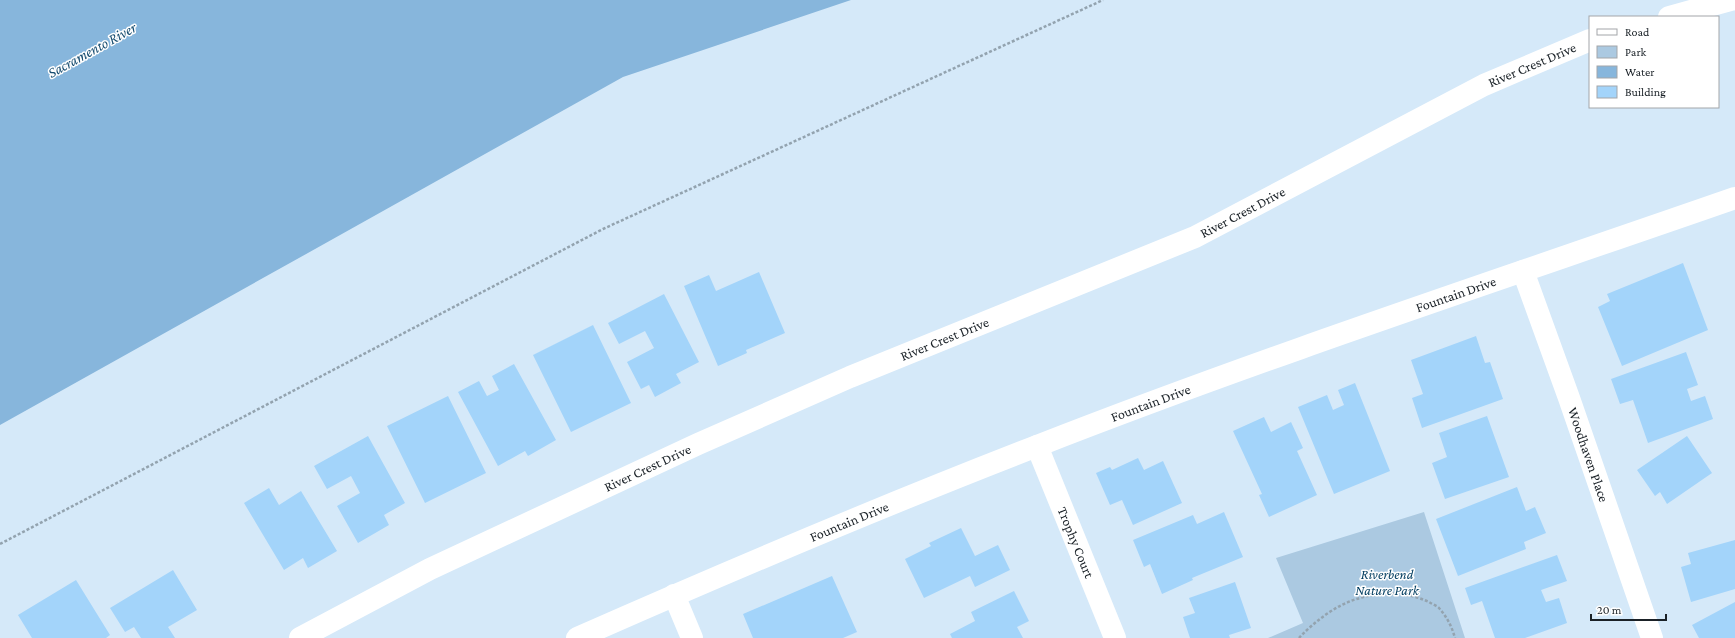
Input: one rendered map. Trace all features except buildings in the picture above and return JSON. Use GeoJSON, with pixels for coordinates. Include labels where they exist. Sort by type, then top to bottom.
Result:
{"type":"FeatureCollection","features":[{"type":"Feature","properties":{"kind":"street"},"geometry":{"type":"LineString","coordinates":[[1673,16],[1731,0]]}},
{"type":"Feature","properties":{"kind":"street","name":"River Crest Drive"},"geometry":{"type":"LineString","coordinates":[[300,638],[430,569],[698,444],[850,377],[1195,237],[1484,85],[1589,40]]}},
{"type":"Feature","properties":{"kind":"street","name":"Fountain Drive"},"geometry":{"type":"LineString","coordinates":[[577,638],[674,595],[1037,446],[1280,355],[1735,198]]}},
{"type":"Feature","properties":{"kind":"street","name":"Woodhaven Place"},"geometry":{"type":"LineString","coordinates":[[1523,271],[1569,398],[1652,638]]}},
{"type":"Feature","properties":{"kind":"street","name":"Trophy Court"},"geometry":{"type":"LineString","coordinates":[[1037,446],[1115,638]]}},
{"type":"Feature","properties":{"kind":"street"},"geometry":{"type":"LineString","coordinates":[[674,595],[692,638]]}},
{"type":"Feature","properties":{"kind":"path"},"geometry":{"type":"LineString","coordinates":[[0,544],[603,229],[1103,0]]}},
{"type":"Feature","properties":{"kind":"path"},"geometry":{"type":"LineString","coordinates":[[1299,638],[1315,623],[1340,607],[1360,598],[1390,592],[1415,596],[1438,607],[1451,624],[1455,638]]}},
{"type":"Feature","properties":{"kind":"green space","name":"Riverbend Nature Park"},"geometry":{"type":"Polygon","coordinates":[[[1424,512],[1465,638],[1268,638],[1303,623],[1276,558],[1424,512]]]}},
{"type":"Feature","properties":{"kind":"water","name":"Sacramento River"},"geometry":{"type":"Polygon","coordinates":[[[0,0],[851,0],[623,77],[0,425],[0,0]]]}}]}
